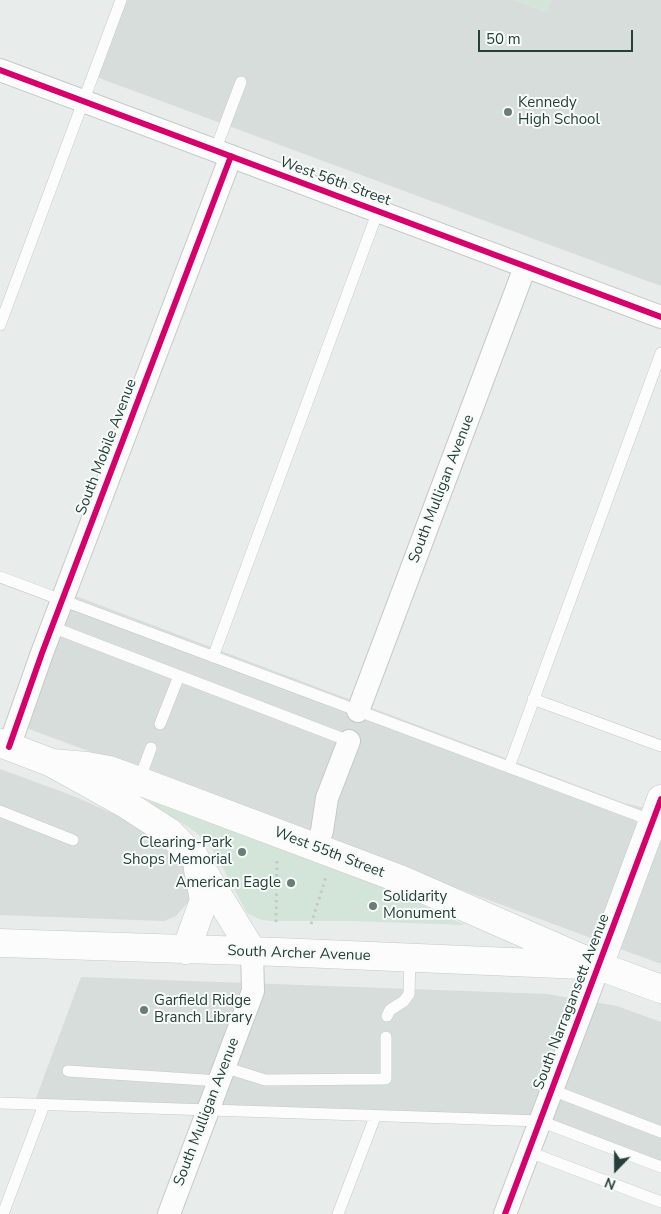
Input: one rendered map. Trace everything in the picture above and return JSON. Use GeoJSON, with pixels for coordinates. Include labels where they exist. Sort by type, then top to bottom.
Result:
{"type":"FeatureCollection","features":[{"type":"Feature","properties":{"kind":"main road","name":"West 55th Street"},"geometry":{"type":"LineString","coordinates":[[4,745],[52,763],[124,803],[169,832],[195,858],[252,951]]}},
{"type":"Feature","properties":{"kind":"main road","name":"West 55th Street"},"geometry":{"type":"LineString","coordinates":[[52,763],[109,770],[139,781],[400,879],[599,966]]}},
{"type":"Feature","properties":{"kind":"main road","name":"South Narragansett Avenue"},"geometry":{"type":"LineString","coordinates":[[599,966],[658,812]]}},
{"type":"Feature","properties":{"kind":"main road"},"geometry":{"type":"LineString","coordinates":[[186,950],[204,900],[195,858]]}},
{"type":"Feature","properties":{"kind":"main road","name":"South Archer Avenue"},"geometry":{"type":"LineString","coordinates":[[0,943],[252,951],[599,966]]}},
{"type":"Feature","properties":{"kind":"main road"},"geometry":{"type":"LineString","coordinates":[[599,966],[661,989]]}},
{"type":"Feature","properties":{"kind":"street","name":"West 56th Street"},"geometry":{"type":"LineString","coordinates":[[0,70],[661,317]]}},
{"type":"Feature","properties":{"kind":"street","name":"South Mobile Avenue"},"geometry":{"type":"LineString","coordinates":[[4,745],[62,600],[223,153]]}},
{"type":"Feature","properties":{"kind":"street","name":"South Mulligan Avenue"},"geometry":{"type":"LineString","coordinates":[[358,711],[525,267]]}},
{"type":"Feature","properties":{"kind":"street"},"geometry":{"type":"LineString","coordinates":[[316,847],[322,831],[327,798],[349,741]]}},
{"type":"Feature","properties":{"kind":"street","name":"South Mulligan Avenue"},"geometry":{"type":"LineString","coordinates":[[169,1214],[253,991],[252,951]]}},
{"type":"Feature","properties":{"kind":"street","name":"South Narragansett Avenue"},"geometry":{"type":"LineString","coordinates":[[505,1214],[599,966]]}},
{"type":"Feature","properties":{"kind":"lane"},"geometry":{"type":"LineString","coordinates":[[0,325],[121,0]]}},
{"type":"Feature","properties":{"kind":"lane"},"geometry":{"type":"LineString","coordinates":[[223,153],[241,82]]}},
{"type":"Feature","properties":{"kind":"lane"},"geometry":{"type":"LineString","coordinates":[[213,657],[378,211]]}},
{"type":"Feature","properties":{"kind":"lane"},"geometry":{"type":"LineString","coordinates":[[509,767],[661,353]]}},
{"type":"Feature","properties":{"kind":"lane"},"geometry":{"type":"LineString","coordinates":[[0,577],[509,767],[658,812]]}},
{"type":"Feature","properties":{"kind":"lane"},"geometry":{"type":"LineString","coordinates":[[52,627],[349,741]]}},
{"type":"Feature","properties":{"kind":"lane"},"geometry":{"type":"LineString","coordinates":[[160,724],[178,676]]}},
{"type":"Feature","properties":{"kind":"lane"},"geometry":{"type":"LineString","coordinates":[[534,699],[661,746]]}},
{"type":"Feature","properties":{"kind":"lane"},"geometry":{"type":"LineString","coordinates":[[139,781],[151,748]]}},
{"type":"Feature","properties":{"kind":"lane"},"geometry":{"type":"LineString","coordinates":[[0,811],[73,840]]}},
{"type":"Feature","properties":{"kind":"lane"},"geometry":{"type":"LineString","coordinates":[[387,1016],[390,1010],[404,1001],[409,994],[410,958]]}},
{"type":"Feature","properties":{"kind":"lane"},"geometry":{"type":"LineString","coordinates":[[68,1070],[222,1074],[265,1080],[386,1080],[386,1037]]}},
{"type":"Feature","properties":{"kind":"lane"},"geometry":{"type":"LineString","coordinates":[[552,1090],[661,1132]]}},
{"type":"Feature","properties":{"kind":"lane"},"geometry":{"type":"LineString","coordinates":[[0,1103],[374,1117],[540,1121],[661,1167]]}},
{"type":"Feature","properties":{"kind":"lane"},"geometry":{"type":"LineString","coordinates":[[3,1214],[44,1105]]}},
{"type":"Feature","properties":{"kind":"lane"},"geometry":{"type":"LineString","coordinates":[[338,1214],[374,1117]]}},
{"type":"Feature","properties":{"kind":"lane"},"geometry":{"type":"LineString","coordinates":[[529,1152],[661,1202]]}},
{"type":"Feature","properties":{"kind":"path"},"geometry":{"type":"LineString","coordinates":[[276,922],[277,855]]}},
{"type":"Feature","properties":{"kind":"path"},"geometry":{"type":"LineString","coordinates":[[311,924],[328,873]]}},
{"type":"Feature","properties":{"kind":"shaded area"},"geometry":{"type":"Polygon","coordinates":[[[119,0],[513,0],[547,12],[551,0],[661,0],[661,286],[91,75],[119,0]]]}},
{"type":"Feature","properties":{"kind":"shaded area"},"geometry":{"type":"Polygon","coordinates":[[[65,592],[624,803],[661,812],[661,964],[13,723],[65,592]]]}},
{"type":"Feature","properties":{"kind":"shaded area"},"geometry":{"type":"Polygon","coordinates":[[[0,769],[76,797],[134,823],[187,862],[191,899],[176,916],[164,921],[0,915],[0,769]]]}},
{"type":"Feature","properties":{"kind":"shaded area"},"geometry":{"type":"Polygon","coordinates":[[[81,977],[547,994],[617,1006],[661,1022],[661,1165],[533,1116],[35,1101],[81,977]]]}},
{"type":"Feature","properties":{"kind":"green space"},"geometry":{"type":"Polygon","coordinates":[[[513,0],[551,0],[547,12],[513,0]]]}},
{"type":"Feature","properties":{"kind":"green space"},"geometry":{"type":"Polygon","coordinates":[[[142,795],[375,883],[465,925],[353,921],[269,921],[259,919],[247,913],[216,855],[204,839],[153,805],[142,795]]]}},
{"type":"Feature","properties":{"kind":"cycle path"},"geometry":{"type":"LineString","coordinates":[[0,70],[661,317]]}},
{"type":"Feature","properties":{"kind":"cycle path"},"geometry":{"type":"LineString","coordinates":[[9,747],[42,653],[231,156]]}},
{"type":"Feature","properties":{"kind":"cycle path"},"geometry":{"type":"LineString","coordinates":[[505,1214],[661,799]]}},
{"type":"Feature","properties":{"kind":"place","name":"Kennedy High School"},"geometry":{"type":"Point","coordinates":[508,112]}},
{"type":"Feature","properties":{"kind":"place","name":"Clearing-Park Shops Memorial"},"geometry":{"type":"Point","coordinates":[242,852]}},
{"type":"Feature","properties":{"kind":"place","name":"American Eagle"},"geometry":{"type":"Point","coordinates":[291,883]}},
{"type":"Feature","properties":{"kind":"place","name":"Solidarity Monument"},"geometry":{"type":"Point","coordinates":[373,906]}},
{"type":"Feature","properties":{"kind":"place","name":"Garfield Ridge Branch Library"},"geometry":{"type":"Point","coordinates":[144,1010]}}]}
